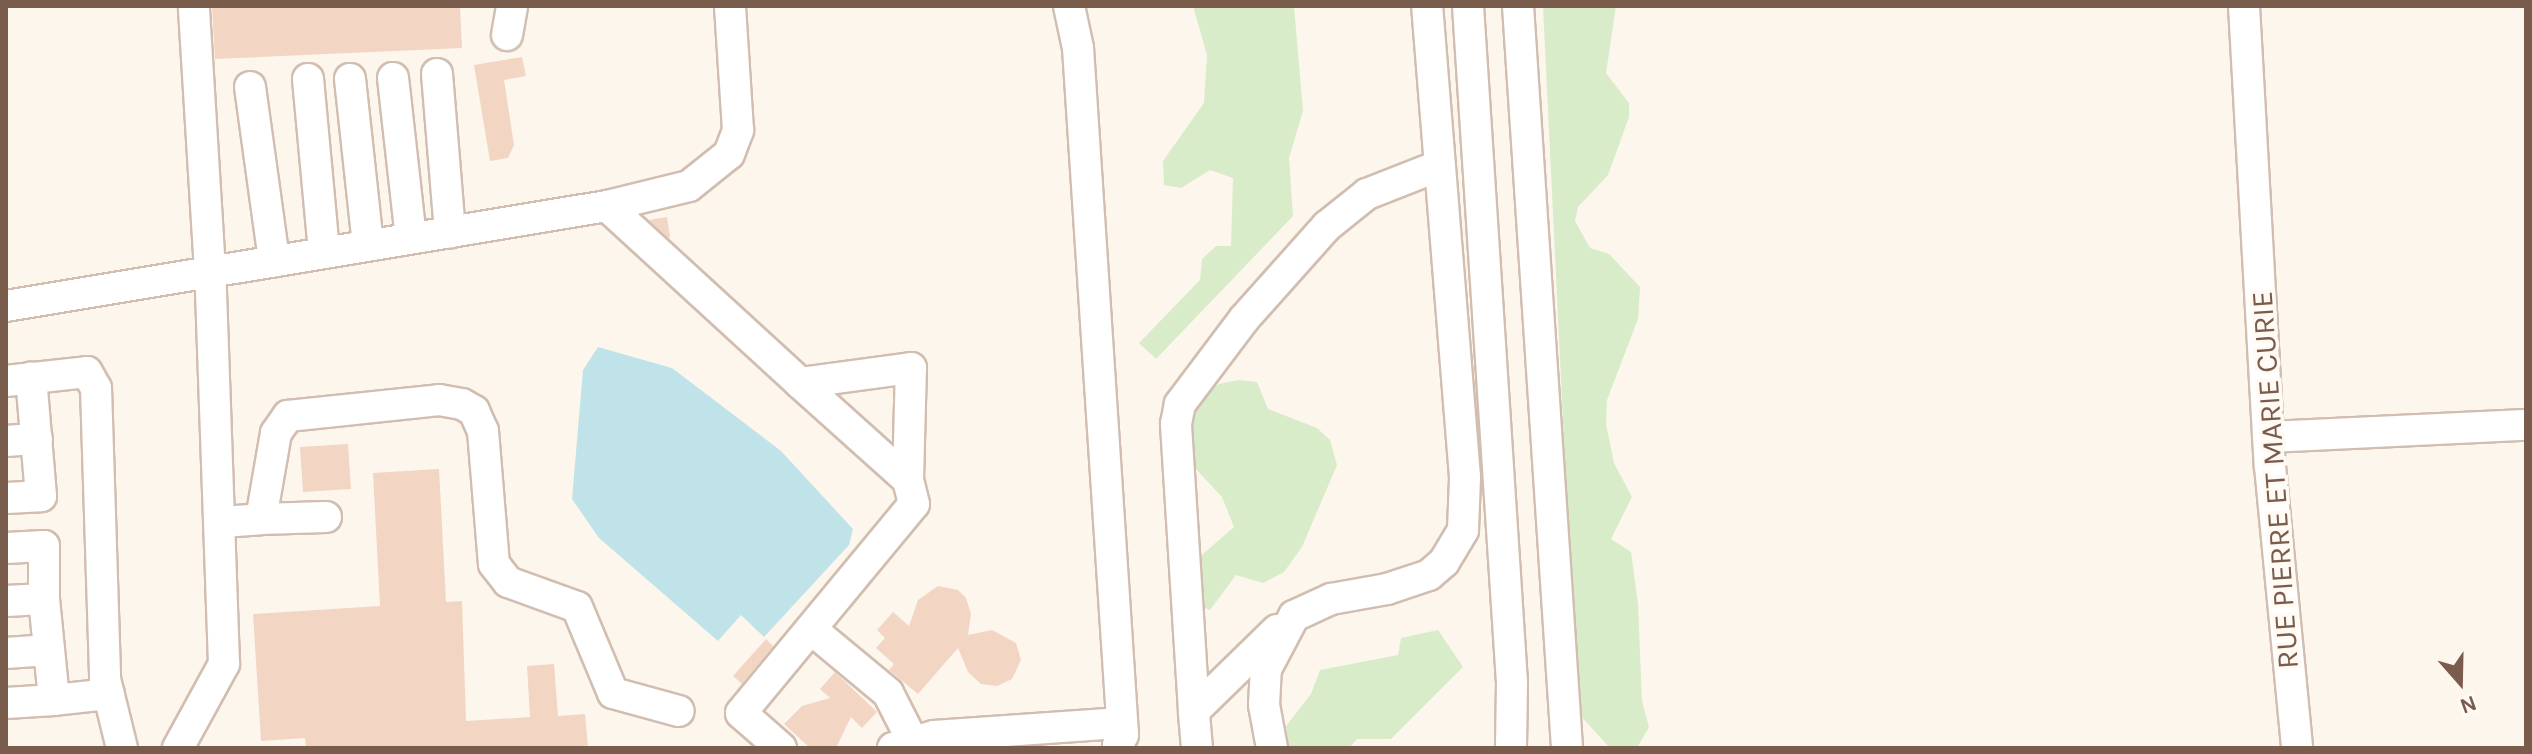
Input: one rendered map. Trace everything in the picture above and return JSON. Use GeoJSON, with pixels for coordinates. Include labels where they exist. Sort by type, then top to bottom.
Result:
{"type":"FeatureCollection","features":[{"type":"Feature","properties":{"kind":"street"},"geometry":{"type":"LineString","coordinates":[[178,748],[224,664],[222,522],[194,6]]}},
{"type":"Feature","properties":{"kind":"street"},"geometry":{"type":"LineString","coordinates":[[6,306],[607,206],[689,186],[729,154],[738,130],[730,6]]}},
{"type":"Feature","properties":{"kind":"street"},"geometry":{"type":"LineString","coordinates":[[811,629],[888,693],[903,745],[934,736],[1121,741],[1079,64],[1069,6]]}},
{"type":"Feature","properties":{"kind":"street"},"geometry":{"type":"LineString","coordinates":[[1194,711],[1294,616],[1331,599],[1387,589],[1429,575],[1455,548],[1463,530],[1465,477],[1436,167],[1427,6]]}},
{"type":"Feature","properties":{"kind":"street"},"geometry":{"type":"LineString","coordinates":[[1468,6],[1512,683],[1511,748]]}},
{"type":"Feature","properties":{"kind":"street"},"geometry":{"type":"LineString","coordinates":[[1518,6],[1567,748]]}},
{"type":"Feature","properties":{"kind":"street","name":"RUE PIERRE ET MARIE CURIE"},"geometry":{"type":"LineString","coordinates":[[2244,6],[2268,437],[2297,748]]}},
{"type":"Feature","properties":{"kind":"street","name":"RUE PIERRE ET MARIE CURIE"},"geometry":{"type":"LineString","coordinates":[[2256,212],[2268,148],[2259,6]]}},
{"type":"Feature","properties":{"kind":"street"},"geometry":{"type":"LineString","coordinates":[[437,74],[450,232]]}},
{"type":"Feature","properties":{"kind":"street"},"geometry":{"type":"LineString","coordinates":[[393,78],[411,238]]}},
{"type":"Feature","properties":{"kind":"street"},"geometry":{"type":"LineString","coordinates":[[308,79],[324,252]]}},
{"type":"Feature","properties":{"kind":"street"},"geometry":{"type":"LineString","coordinates":[[350,79],[368,245]]}},
{"type":"Feature","properties":{"kind":"street"},"geometry":{"type":"LineString","coordinates":[[250,87],[274,261]]}},
{"type":"Feature","properties":{"kind":"street"},"geometry":{"type":"LineString","coordinates":[[1197,748],[1176,424],[1180,404],[1244,319],[1327,226],[1367,194],[1436,167]]}},
{"type":"Feature","properties":{"kind":"street"},"geometry":{"type":"LineString","coordinates":[[607,206],[908,480]]}},
{"type":"Feature","properties":{"kind":"street"},"geometry":{"type":"LineString","coordinates":[[781,748],[741,713],[914,504],[908,480],[911,368],[800,383]]}},
{"type":"Feature","properties":{"kind":"street"},"geometry":{"type":"LineString","coordinates":[[54,700],[44,599],[37,439],[18,379],[87,372],[96,388],[109,694],[116,748]]}},
{"type":"Feature","properties":{"kind":"street"},"geometry":{"type":"LineString","coordinates":[[261,519],[276,433],[288,416],[439,400],[462,404],[474,411],[483,431],[494,564],[508,582],[577,607],[613,693],[679,711]]}},
{"type":"Feature","properties":{"kind":"street"},"geometry":{"type":"LineString","coordinates":[[2268,437],[2526,425]]}},
{"type":"Feature","properties":{"kind":"street"},"geometry":{"type":"LineString","coordinates":[[6,441],[37,439]]}},
{"type":"Feature","properties":{"kind":"street"},"geometry":{"type":"LineString","coordinates":[[6,498],[41,496]]}},
{"type":"Feature","properties":{"kind":"street"},"geometry":{"type":"LineString","coordinates":[[222,522],[326,517]]}},
{"type":"Feature","properties":{"kind":"street"},"geometry":{"type":"LineString","coordinates":[[6,548],[44,546]]}},
{"type":"Feature","properties":{"kind":"street"},"geometry":{"type":"LineString","coordinates":[[6,601],[44,599]]}},
{"type":"Feature","properties":{"kind":"street"},"geometry":{"type":"LineString","coordinates":[[1272,748],[1264,705],[1266,669],[1294,616]]}},
{"type":"Feature","properties":{"kind":"street"},"geometry":{"type":"LineString","coordinates":[[6,653],[49,650]]}},
{"type":"Feature","properties":{"kind":"street"},"geometry":{"type":"LineString","coordinates":[[6,703],[109,694]]}},
{"type":"Feature","properties":{"kind":"green space"},"geometry":{"type":"Polygon","coordinates":[[[1193,6],[1294,6],[1303,111],[1289,158],[1293,216],[1156,359],[1139,343],[1200,280],[1202,259],[1216,246],[1231,246],[1233,178],[1210,170],[1181,188],[1164,185],[1163,161],[1204,103],[1207,55],[1193,6]]]}},
{"type":"Feature","properties":{"kind":"green space"},"geometry":{"type":"Polygon","coordinates":[[[1543,6],[1616,6],[1606,73],[1629,103],[1629,117],[1608,175],[1578,207],[1575,221],[1590,248],[1609,254],[1640,287],[1638,319],[1607,400],[1606,424],[1614,463],[1632,497],[1611,539],[1631,552],[1638,604],[1642,701],[1649,727],[1637,748],[1608,746],[1577,712],[1543,6]]]}},
{"type":"Feature","properties":{"kind":"green space"},"geometry":{"type":"Polygon","coordinates":[[[1238,380],[1257,382],[1268,409],[1317,428],[1330,440],[1337,465],[1302,547],[1284,572],[1263,583],[1236,575],[1210,610],[1197,605],[1193,572],[1203,554],[1234,527],[1222,497],[1193,466],[1191,425],[1198,401],[1219,384],[1238,380]]]}},
{"type":"Feature","properties":{"kind":"green space"},"geometry":{"type":"Polygon","coordinates":[[[1438,630],[1463,667],[1391,739],[1357,739],[1349,748],[1289,748],[1286,726],[1311,694],[1320,670],[1398,655],[1401,638],[1438,630]]]}},
{"type":"Feature","properties":{"kind":"water"},"geometry":{"type":"Polygon","coordinates":[[[598,347],[672,368],[781,451],[853,529],[849,545],[764,637],[741,615],[718,641],[599,538],[572,499],[583,370],[598,347]]]}},
{"type":"Feature","properties":{"kind":"building"},"geometry":{"type":"Polygon","coordinates":[[[212,6],[460,6],[462,48],[215,59],[212,6]]]}},
{"type":"Feature","properties":{"kind":"building"},"geometry":{"type":"Polygon","coordinates":[[[522,57],[526,76],[504,80],[514,145],[508,158],[490,161],[474,65],[522,57]]]}},
{"type":"Feature","properties":{"kind":"building"},"geometry":{"type":"Polygon","coordinates":[[[667,217],[670,237],[668,238],[649,220],[667,217]]]}},
{"type":"Feature","properties":{"kind":"building"},"geometry":{"type":"Polygon","coordinates":[[[348,444],[351,489],[303,492],[300,447],[348,444]]]}},
{"type":"Feature","properties":{"kind":"building"},"geometry":{"type":"Polygon","coordinates":[[[439,469],[446,602],[462,601],[466,721],[530,717],[527,666],[554,664],[558,716],[585,714],[588,748],[306,748],[305,738],[261,741],[253,614],[380,606],[373,473],[439,469]]]}},
{"type":"Feature","properties":{"kind":"building"},"geometry":{"type":"Polygon","coordinates":[[[938,586],[958,590],[966,598],[971,614],[968,635],[992,630],[1016,643],[1021,660],[1012,679],[997,686],[981,684],[968,672],[958,648],[918,694],[889,670],[894,664],[876,648],[885,638],[877,630],[893,612],[909,626],[918,600],[938,586]]]}},
{"type":"Feature","properties":{"kind":"building"},"geometry":{"type":"Polygon","coordinates":[[[766,639],[773,646],[742,684],[733,676],[766,639]]]}},
{"type":"Feature","properties":{"kind":"building"},"geometry":{"type":"Polygon","coordinates":[[[835,672],[877,712],[862,728],[851,717],[836,748],[810,748],[784,724],[802,706],[830,698],[820,689],[835,672]]]}}]}
